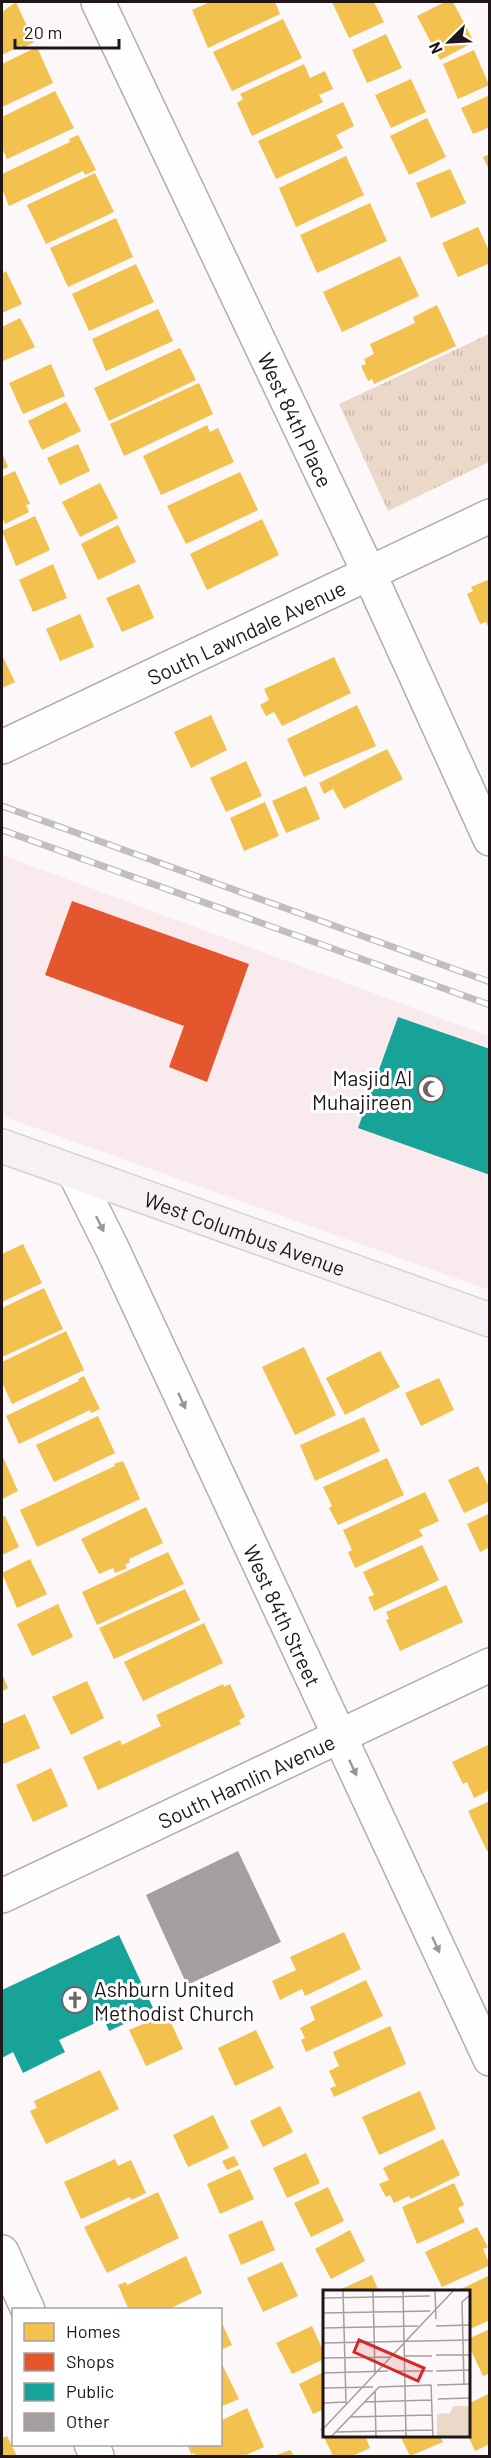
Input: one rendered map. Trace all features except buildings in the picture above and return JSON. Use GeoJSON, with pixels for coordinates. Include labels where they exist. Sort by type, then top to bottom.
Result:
{"type":"FeatureCollection","features":[{"type":"Feature","properties":{"kind":"main road","name":"West Columbus Avenue"},"geometry":{"type":"LineString","coordinates":[[2,1146],[489,1320]]}},
{"type":"Feature","properties":{"kind":"street","name":"West 84th Place"},"geometry":{"type":"LineString","coordinates":[[98,2],[369,573],[489,839]]}},
{"type":"Feature","properties":{"kind":"street","name":"South Lawndale Avenue"},"geometry":{"type":"LineString","coordinates":[[2,747],[489,516]]}},
{"type":"Feature","properties":{"kind":"street","name":"West 84th Street"},"geometry":{"type":"LineString","coordinates":[[74,1172],[112,1248],[489,2059]]}},
{"type":"Feature","properties":{"kind":"street","name":"South Hamlin Avenue"},"geometry":{"type":"LineString","coordinates":[[2,1896],[489,1665]]}},
{"type":"Feature","properties":{"kind":"street"},"geometry":{"type":"LineString","coordinates":[[2,2252],[27,2308]]}},
{"type":"Feature","properties":{"kind":"shaded area"},"geometry":{"type":"Polygon","coordinates":[[[2,855],[489,1036],[489,1290],[2,1116],[2,855]]]}},
{"type":"Feature","properties":{"kind":"green space"},"geometry":{"type":"Polygon","coordinates":[[[489,334],[489,462],[388,511],[339,404],[489,334]]]}},
{"type":"Feature","properties":{"kind":"railway"},"geometry":{"type":"LineString","coordinates":[[2,806],[490,982]]}},
{"type":"Feature","properties":{"kind":"railway"},"geometry":{"type":"LineString","coordinates":[[2,830],[490,1005]]}},
{"type":"Feature","properties":{"kind":"place","name":"Masjid Al Muhajireen"},"geometry":{"type":"Point","coordinates":[431,1089]}},
{"type":"Feature","properties":{"kind":"place","name":"Ashburn United Methodist Church"},"geometry":{"type":"Point","coordinates":[75,2000]}}]}
